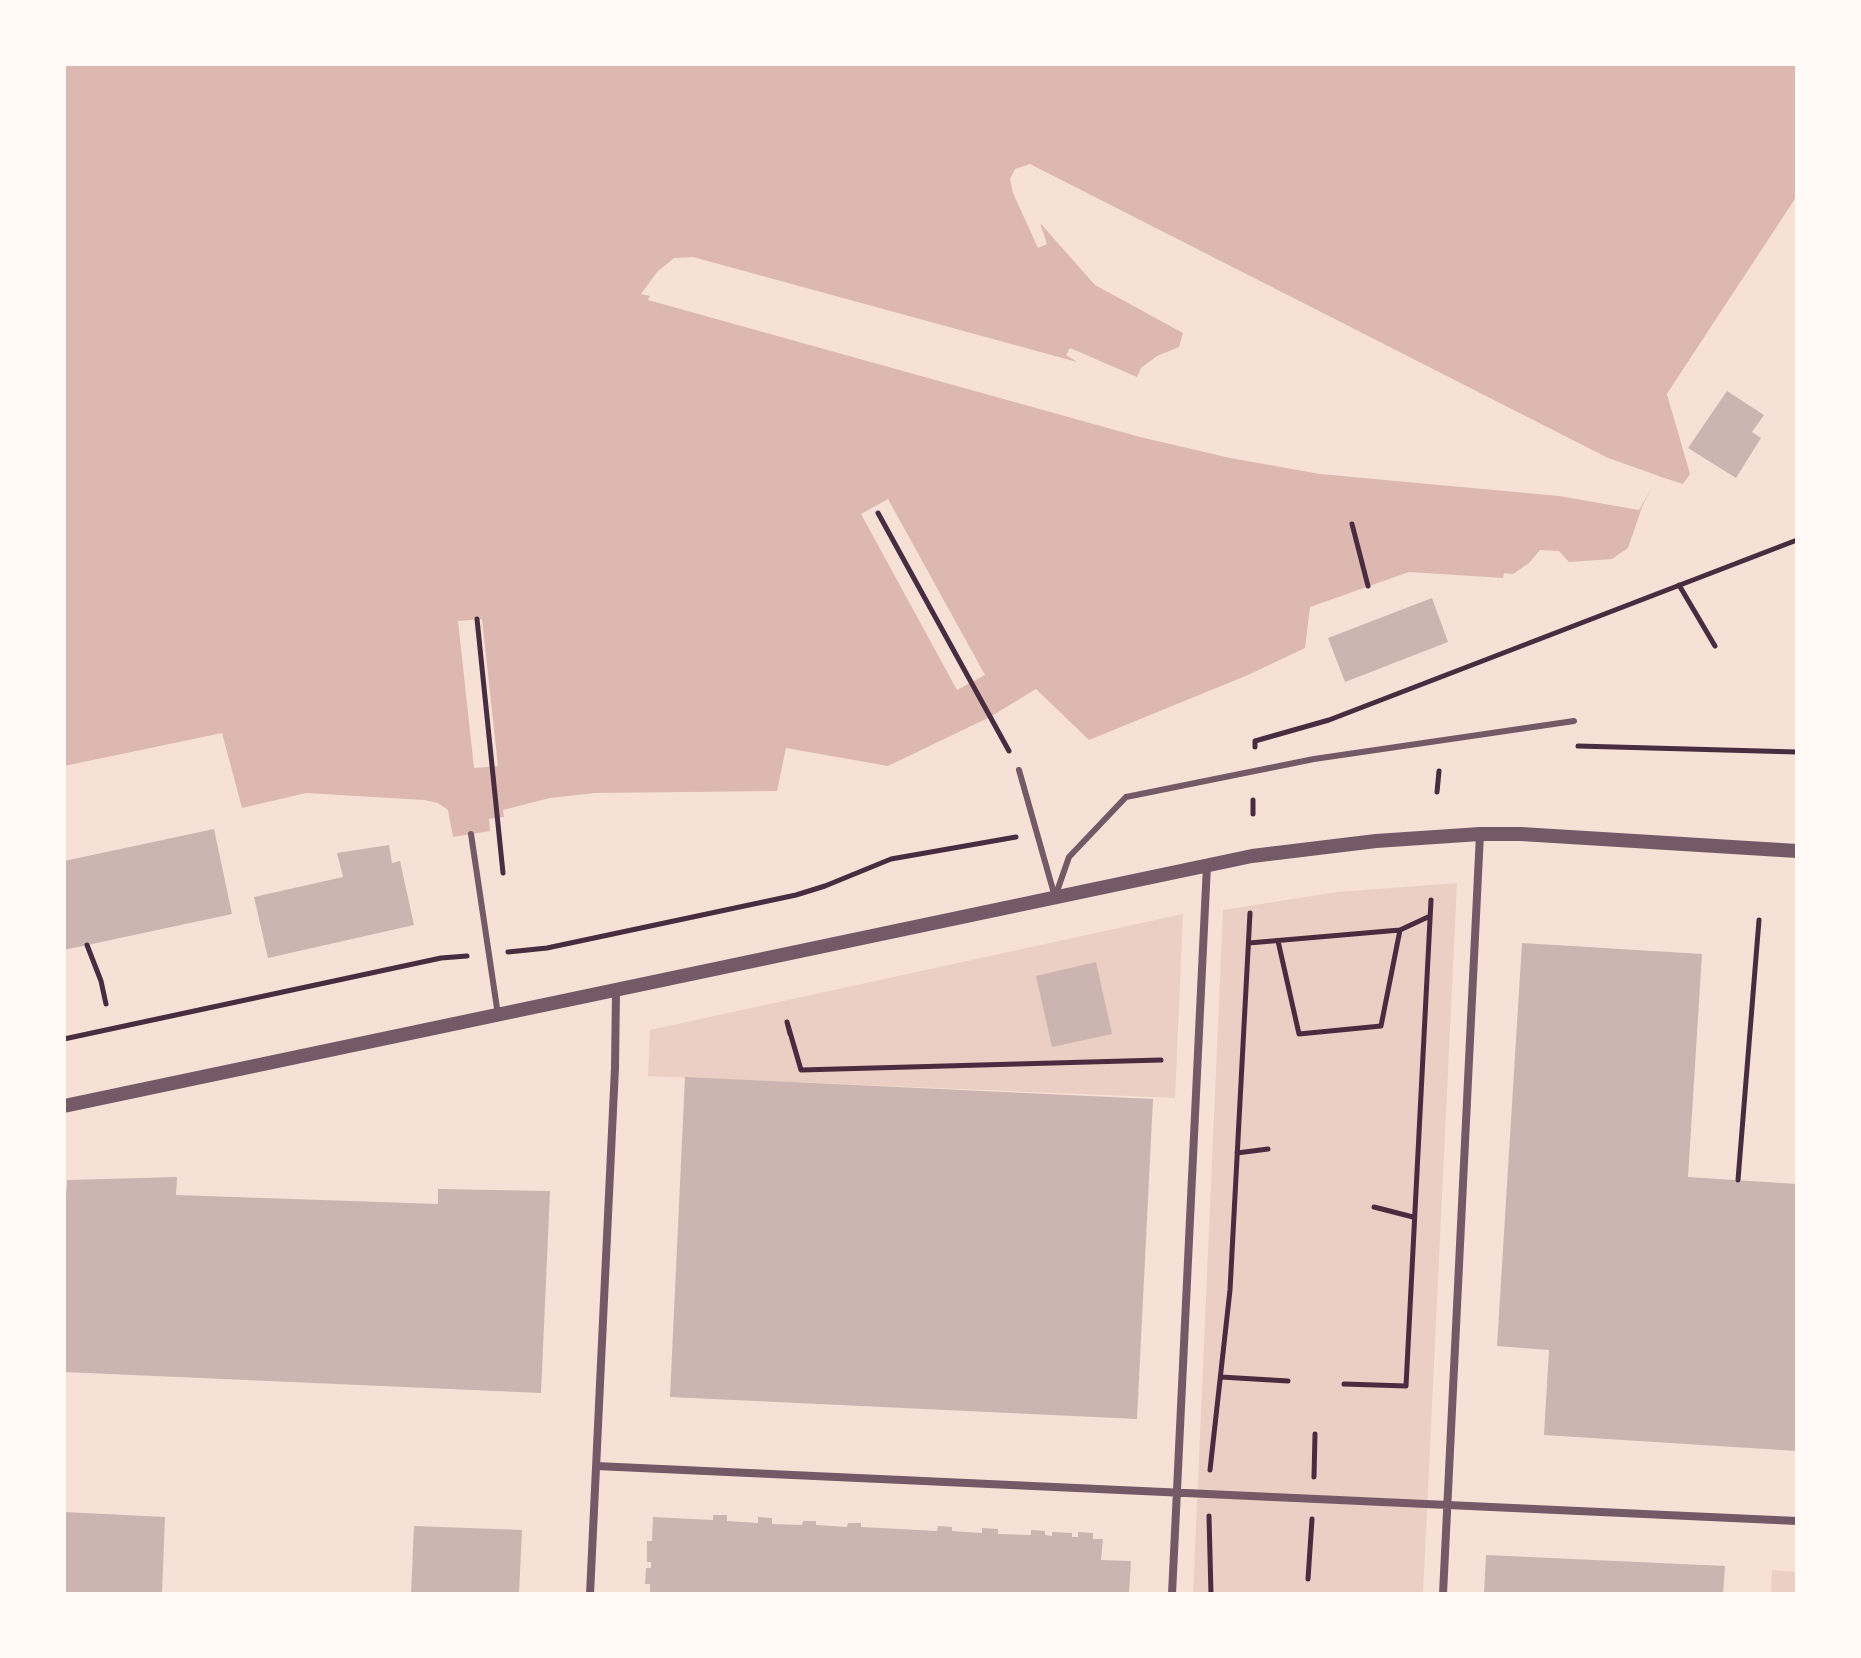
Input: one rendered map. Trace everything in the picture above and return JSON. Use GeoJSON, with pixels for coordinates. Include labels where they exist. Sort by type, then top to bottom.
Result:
{"type":"FeatureCollection","features":[{"type":"Feature","properties":{"kind":"street"},"geometry":{"type":"LineString","coordinates":[[64,1106],[1207,865],[1310,848],[1480,834],[1521,834],[1797,851]]}},
{"type":"Feature","properties":{"kind":"street"},"geometry":{"type":"LineString","coordinates":[[1443,1594],[1480,834]]}},
{"type":"Feature","properties":{"kind":"street"},"geometry":{"type":"LineString","coordinates":[[1172,1594],[1207,865]]}},
{"type":"Feature","properties":{"kind":"street"},"geometry":{"type":"LineString","coordinates":[[590,1594],[616,991]]}},
{"type":"Feature","properties":{"kind":"street"},"geometry":{"type":"LineString","coordinates":[[596,1466],[1797,1521]]}},
{"type":"Feature","properties":{"kind":"lane"},"geometry":{"type":"LineString","coordinates":[[1055,897],[1069,857],[1126,797],[1314,759],[1574,721]]}},
{"type":"Feature","properties":{"kind":"lane"},"geometry":{"type":"LineString","coordinates":[[1019,770],[1055,897]]}},
{"type":"Feature","properties":{"kind":"lane"},"geometry":{"type":"LineString","coordinates":[[471,834],[498,1015]]}},
{"type":"Feature","properties":{"kind":"path"},"geometry":{"type":"LineString","coordinates":[[878,513],[1019,770]]}},
{"type":"Feature","properties":{"kind":"path"},"geometry":{"type":"LineString","coordinates":[[1352,524],[1368,586]]}},
{"type":"Feature","properties":{"kind":"path"},"geometry":{"type":"LineString","coordinates":[[1255,741],[1329,720],[1797,540]]}},
{"type":"Feature","properties":{"kind":"path"},"geometry":{"type":"LineString","coordinates":[[1679,585],[1715,646]]}},
{"type":"Feature","properties":{"kind":"path"},"geometry":{"type":"LineString","coordinates":[[477,619],[504,879]]}},
{"type":"Feature","properties":{"kind":"path"},"geometry":{"type":"LineString","coordinates":[[1569,746],[1797,752]]}},
{"type":"Feature","properties":{"kind":"path"},"geometry":{"type":"LineString","coordinates":[[1437,792],[1439,771]]}},
{"type":"Feature","properties":{"kind":"path"},"geometry":{"type":"LineString","coordinates":[[1253,800],[1253,814]]}},
{"type":"Feature","properties":{"kind":"path"},"geometry":{"type":"LineString","coordinates":[[534,949],[796,895],[891,859],[986,842]]}},
{"type":"Feature","properties":{"kind":"path"},"geometry":{"type":"LineString","coordinates":[[1344,1384],[1406,1386],[1431,900]]}},
{"type":"Feature","properties":{"kind":"path"},"geometry":{"type":"LineString","coordinates":[[1211,1456],[1230,1290],[1250,913]]}},
{"type":"Feature","properties":{"kind":"path"},"geometry":{"type":"LineString","coordinates":[[1249,943],[1400,930],[1428,917]]}},
{"type":"Feature","properties":{"kind":"path"},"geometry":{"type":"LineString","coordinates":[[1738,1180],[1759,920]]}},
{"type":"Feature","properties":{"kind":"path"},"geometry":{"type":"LineString","coordinates":[[1278,941],[1299,1034],[1381,1026],[1400,930]]}},
{"type":"Feature","properties":{"kind":"path"},"geometry":{"type":"LineString","coordinates":[[87,945],[106,1004]]}},
{"type":"Feature","properties":{"kind":"path"},"geometry":{"type":"LineString","coordinates":[[64,1039],[441,958]]}},
{"type":"Feature","properties":{"kind":"path"},"geometry":{"type":"LineString","coordinates":[[790,1034],[787,1022],[801,1070],[1161,1060]]}},
{"type":"Feature","properties":{"kind":"path"},"geometry":{"type":"LineString","coordinates":[[1237,1153],[1268,1149]]}},
{"type":"Feature","properties":{"kind":"path"},"geometry":{"type":"LineString","coordinates":[[1374,1207],[1413,1217]]}},
{"type":"Feature","properties":{"kind":"path"},"geometry":{"type":"LineString","coordinates":[[1221,1377],[1288,1381]]}},
{"type":"Feature","properties":{"kind":"path"},"geometry":{"type":"LineString","coordinates":[[1313,1499],[1315,1434]]}},
{"type":"Feature","properties":{"kind":"path"},"geometry":{"type":"LineString","coordinates":[[1209,1529],[1211,1594]]}},
{"type":"Feature","properties":{"kind":"path"},"geometry":{"type":"LineString","coordinates":[[1308,1579],[1310,1553]]}},
{"type":"Feature","properties":{"kind":"shaded area"},"geometry":{"type":"Polygon","coordinates":[[[64,64],[1797,64],[1797,196],[1667,394],[1690,474],[1683,484],[1658,476],[1642,507],[1628,548],[1612,559],[1569,562],[1559,551],[1540,550],[1529,563],[1513,574],[1504,573],[1503,578],[1409,572],[1310,607],[1305,648],[1248,675],[1089,740],[1036,689],[990,717],[888,766],[786,748],[777,791],[595,793],[550,798],[503,810],[504,817],[489,819],[490,831],[453,837],[448,810],[438,803],[424,800],[306,793],[242,808],[222,733],[64,766],[64,64]]]}},
{"type":"Feature","properties":{"kind":"shaded area"},"geometry":{"type":"Polygon","coordinates":[[[1457,883],[1423,1594],[1193,1594],[1223,910],[1337,892],[1457,883]]]}},
{"type":"Feature","properties":{"kind":"shaded area"},"geometry":{"type":"Polygon","coordinates":[[[1183,914],[1175,1098],[648,1076],[650,1030],[1183,914]]]}},
{"type":"Feature","properties":{"kind":"shaded area"},"geometry":{"type":"Polygon","coordinates":[[[1772,1570],[1797,1572],[1797,1594],[1771,1594],[1772,1570]]]}},
{"type":"Feature","properties":{"kind":"pier"},"geometry":{"type":"Polygon","coordinates":[[[1030,164],[1608,458],[1659,476],[1639,510],[1559,496],[1320,474],[1230,458],[1140,437],[648,300],[650,296],[641,294],[657,272],[674,258],[693,257],[1077,362],[1066,355],[1070,348],[1137,377],[1141,368],[1157,356],[1179,347],[1183,333],[1095,285],[1040,223],[1047,244],[1038,248],[1013,193],[1010,179],[1015,169],[1030,164]]]}},
{"type":"Feature","properties":{"kind":"pier"},"geometry":{"type":"Polygon","coordinates":[[[1797,196],[1797,203],[1672,395],[1694,473],[1692,478],[1667,394],[1797,196]]]}},
{"type":"Feature","properties":{"kind":"pier"},"geometry":{"type":"Polygon","coordinates":[[[888,499],[985,675],[957,690],[861,514],[888,499]]]}},
{"type":"Feature","properties":{"kind":"pier"},"geometry":{"type":"Polygon","coordinates":[[[482,619],[498,766],[474,768],[458,621],[482,619]]]}},
{"type":"Feature","properties":{"kind":"building"},"geometry":{"type":"Polygon","coordinates":[[[1727,391],[1764,415],[1752,432],[1761,438],[1736,478],[1688,448],[1727,391]]]}},
{"type":"Feature","properties":{"kind":"building"},"geometry":{"type":"Polygon","coordinates":[[[1432,598],[1448,642],[1345,682],[1328,638],[1432,598]]]}},
{"type":"Feature","properties":{"kind":"building"},"geometry":{"type":"Polygon","coordinates":[[[214,829],[232,914],[64,950],[64,861],[214,829]]]}},
{"type":"Feature","properties":{"kind":"building"},"geometry":{"type":"Polygon","coordinates":[[[389,845],[392,863],[400,861],[414,925],[268,958],[254,897],[343,877],[337,853],[389,845]]]}},
{"type":"Feature","properties":{"kind":"building"},"geometry":{"type":"Polygon","coordinates":[[[1522,943],[1702,954],[1688,1177],[1797,1184],[1797,1451],[1544,1435],[1549,1350],[1497,1346],[1522,943]]]}},
{"type":"Feature","properties":{"kind":"building"},"geometry":{"type":"Polygon","coordinates":[[[1096,962],[1112,1034],[1052,1047],[1036,976],[1096,962]]]}},
{"type":"Feature","properties":{"kind":"building"},"geometry":{"type":"Polygon","coordinates":[[[685,1077],[1153,1099],[1137,1419],[670,1397],[685,1077]]]}},
{"type":"Feature","properties":{"kind":"building"},"geometry":{"type":"Polygon","coordinates":[[[177,1177],[176,1195],[438,1204],[438,1189],[550,1191],[541,1393],[64,1372],[67,1180],[177,1177]]]}},
{"type":"Feature","properties":{"kind":"building"},"geometry":{"type":"Polygon","coordinates":[[[64,1512],[165,1517],[162,1594],[64,1594],[64,1512]]]}},
{"type":"Feature","properties":{"kind":"building"},"geometry":{"type":"Polygon","coordinates":[[[713,1515],[727,1515],[727,1521],[758,1523],[758,1517],[772,1518],[772,1524],[802,1525],[803,1521],[816,1521],[816,1525],[847,1527],[848,1523],[861,1523],[861,1527],[937,1531],[938,1526],[952,1527],[952,1531],[982,1533],[982,1528],[998,1529],[998,1534],[1031,1535],[1031,1530],[1045,1531],[1045,1535],[1052,1536],[1052,1532],[1072,1533],[1072,1537],[1078,1537],[1078,1532],[1093,1533],[1093,1539],[1103,1539],[1101,1560],[1131,1561],[1129,1594],[650,1594],[650,1584],[645,1584],[646,1568],[651,1568],[651,1562],[647,1562],[647,1541],[652,1541],[653,1517],[713,1520],[713,1515]]]}},
{"type":"Feature","properties":{"kind":"building"},"geometry":{"type":"Polygon","coordinates":[[[414,1526],[522,1530],[519,1594],[411,1594],[414,1526]]]}},
{"type":"Feature","properties":{"kind":"building"},"geometry":{"type":"Polygon","coordinates":[[[1486,1555],[1725,1566],[1723,1594],[1484,1594],[1486,1555]]]}}]}
